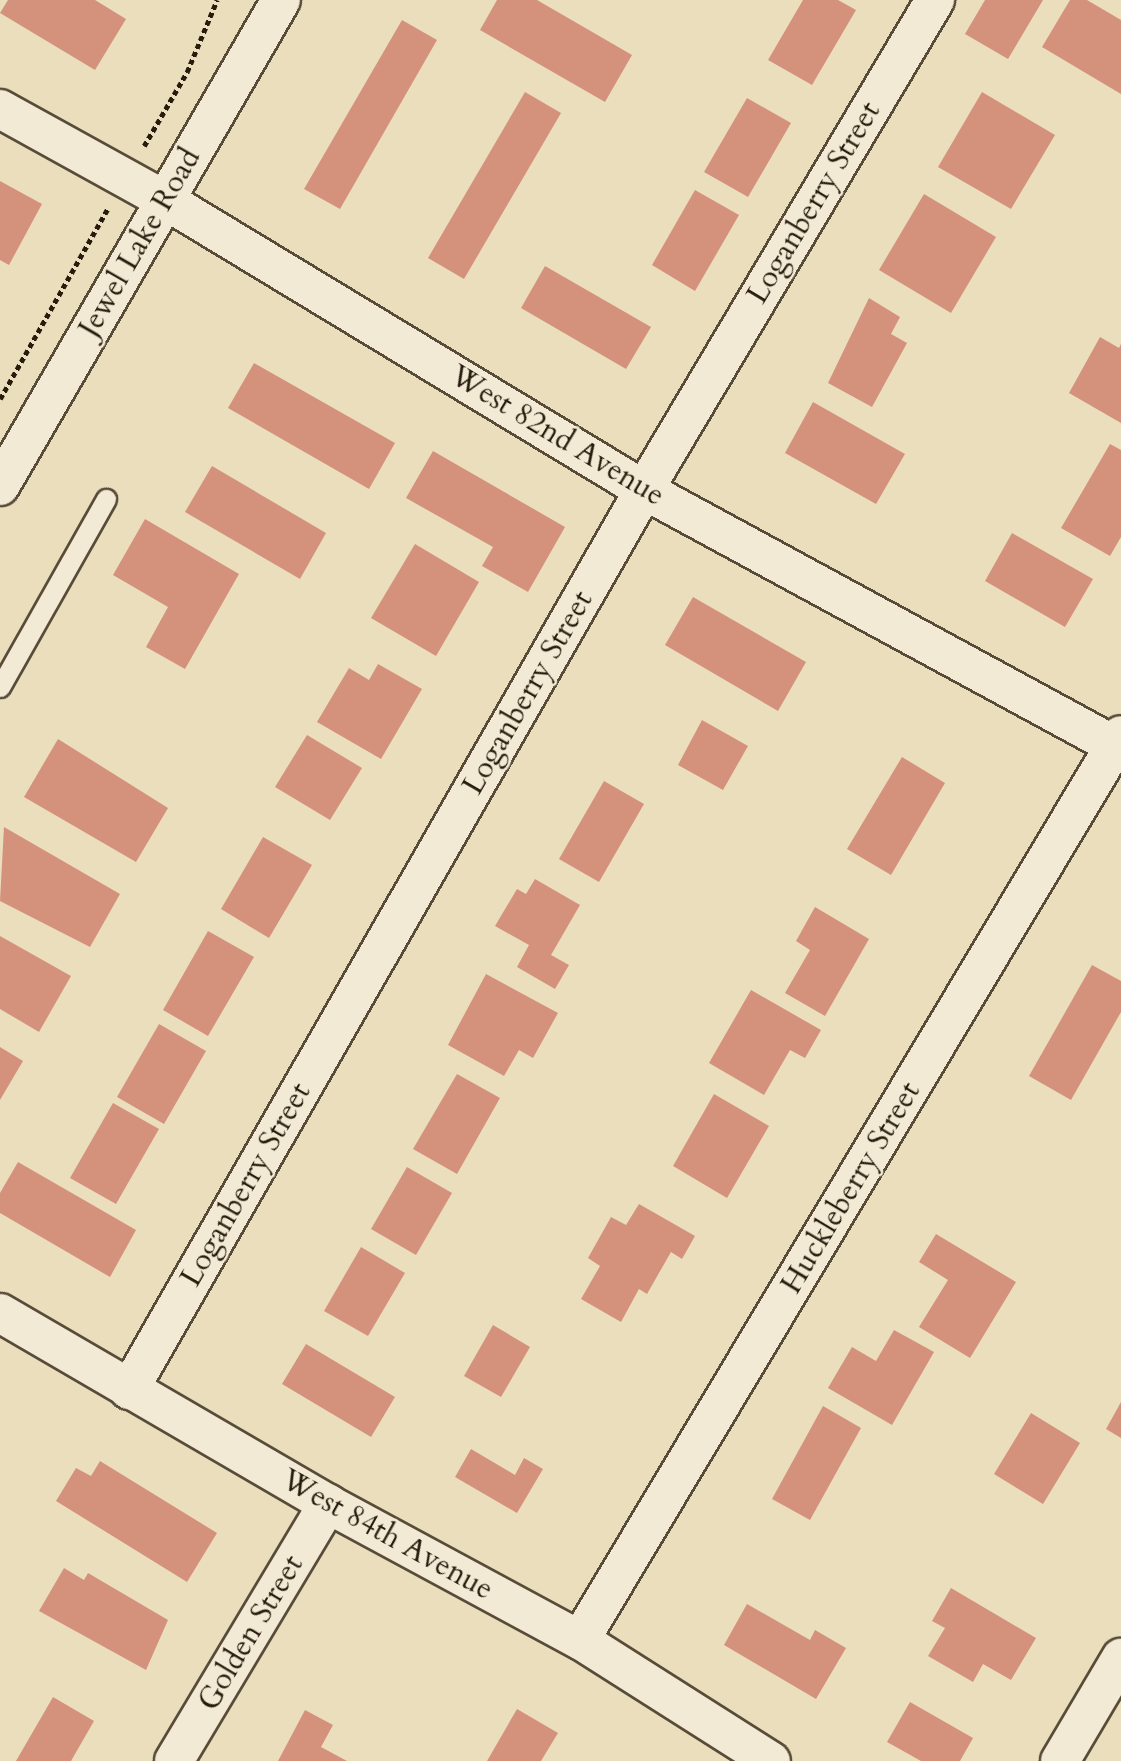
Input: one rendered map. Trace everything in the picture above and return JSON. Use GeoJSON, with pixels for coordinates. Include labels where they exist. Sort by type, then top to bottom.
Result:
{"type":"FeatureCollection","features":[{"type":"Feature","properties":{"kind":"street","name":"Jewel Lake Road"},"geometry":{"type":"LineString","coordinates":[[0,486],[281,0]]}},
{"type":"Feature","properties":{"kind":"street","name":"Loganberry Street"},"geometry":{"type":"LineString","coordinates":[[129,1390],[644,490],[935,0]]}},
{"type":"Feature","properties":{"kind":"street","name":"West 82nd Avenue"},"geometry":{"type":"LineString","coordinates":[[0,109],[165,200],[644,490],[1119,744]]}},
{"type":"Feature","properties":{"kind":"street","name":"Huckleberry Street"},"geometry":{"type":"LineString","coordinates":[[580,1640],[1119,744]]}},
{"type":"Feature","properties":{"kind":"street","name":"West 84th Avenue"},"geometry":{"type":"LineString","coordinates":[[0,1313],[328,1504],[580,1640],[771,1761]]}},
{"type":"Feature","properties":{"kind":"street","name":"Golden Street"},"geometry":{"type":"LineString","coordinates":[[174,1761],[328,1504]]}},
{"type":"Feature","properties":{"kind":"street"},"geometry":{"type":"LineString","coordinates":[[1060,1761],[1121,1658]]}},
{"type":"Feature","properties":{"kind":"lane"},"geometry":{"type":"LineString","coordinates":[[0,687],[6,661],[106,499]]}},
{"type":"Feature","properties":{"kind":"building"},"geometry":{"type":"Polygon","coordinates":[[[8,0],[95,0],[126,19],[95,70],[0,13],[8,0]]]}},
{"type":"Feature","properties":{"kind":"building"},"geometry":{"type":"Polygon","coordinates":[[[497,0],[537,0],[632,55],[605,102],[480,30],[497,0]]]}},
{"type":"Feature","properties":{"kind":"building"},"geometry":{"type":"Polygon","coordinates":[[[803,0],[838,0],[856,10],[812,85],[768,60],[803,0]]]}},
{"type":"Feature","properties":{"kind":"building"},"geometry":{"type":"Polygon","coordinates":[[[985,0],[1043,0],[1008,59],[965,34],[985,0]]]}},
{"type":"Feature","properties":{"kind":"building"},"geometry":{"type":"Polygon","coordinates":[[[1070,0],[1087,0],[1121,20],[1121,94],[1042,47],[1070,0]]]}},
{"type":"Feature","properties":{"kind":"building"},"geometry":{"type":"Polygon","coordinates":[[[402,20],[437,40],[340,209],[304,189],[402,20]]]}},
{"type":"Feature","properties":{"kind":"building"},"geometry":{"type":"Polygon","coordinates":[[[525,92],[561,113],[464,279],[428,258],[525,92]]]}},
{"type":"Feature","properties":{"kind":"building"},"geometry":{"type":"Polygon","coordinates":[[[982,92],[1055,135],[1011,209],[938,167],[982,92]]]}},
{"type":"Feature","properties":{"kind":"building"},"geometry":{"type":"Polygon","coordinates":[[[747,98],[791,123],[748,197],[704,172],[747,98]]]}},
{"type":"Feature","properties":{"kind":"building"},"geometry":{"type":"Polygon","coordinates":[[[0,181],[42,204],[9,265],[0,260],[0,181]]]}},
{"type":"Feature","properties":{"kind":"building"},"geometry":{"type":"Polygon","coordinates":[[[695,190],[739,215],[695,291],[652,265],[695,190]]]}},
{"type":"Feature","properties":{"kind":"building"},"geometry":{"type":"Polygon","coordinates":[[[924,194],[996,237],[951,313],[879,270],[924,194]]]}},
{"type":"Feature","properties":{"kind":"building"},"geometry":{"type":"Polygon","coordinates":[[[545,266],[651,327],[626,369],[521,308],[545,266]]]}},
{"type":"Feature","properties":{"kind":"building"},"geometry":{"type":"Polygon","coordinates":[[[869,298],[900,317],[891,334],[907,343],[872,407],[828,383],[869,298]]]}},
{"type":"Feature","properties":{"kind":"building"},"geometry":{"type":"Polygon","coordinates":[[[1100,337],[1119,348],[1121,344],[1121,423],[1069,393],[1100,337]]]}},
{"type":"Feature","properties":{"kind":"building"},"geometry":{"type":"Polygon","coordinates":[[[254,363],[395,443],[369,489],[228,408],[254,363]]]}},
{"type":"Feature","properties":{"kind":"building"},"geometry":{"type":"Polygon","coordinates":[[[813,402],[905,454],[876,504],[785,453],[813,402]]]}},
{"type":"Feature","properties":{"kind":"building"},"geometry":{"type":"Polygon","coordinates":[[[1110,444],[1121,450],[1121,537],[1110,556],[1061,528],[1110,444]]]}},
{"type":"Feature","properties":{"kind":"building"},"geometry":{"type":"Polygon","coordinates":[[[433,451],[565,527],[528,592],[482,566],[493,547],[406,498],[433,451]]]}},
{"type":"Feature","properties":{"kind":"building"},"geometry":{"type":"Polygon","coordinates":[[[212,466],[326,533],[300,579],[185,512],[212,466]]]}},
{"type":"Feature","properties":{"kind":"building"},"geometry":{"type":"Polygon","coordinates":[[[145,519],[239,574],[185,669],[146,647],[168,607],[113,575],[145,519]]]}},
{"type":"Feature","properties":{"kind":"building"},"geometry":{"type":"Polygon","coordinates":[[[1012,533],[1093,579],[1065,627],[985,581],[1012,533]]]}},
{"type":"Feature","properties":{"kind":"building"},"geometry":{"type":"Polygon","coordinates":[[[415,544],[479,582],[436,656],[371,618],[415,544]]]}},
{"type":"Feature","properties":{"kind":"building"},"geometry":{"type":"Polygon","coordinates":[[[693,597],[806,662],[778,711],[665,645],[693,597]]]}},
{"type":"Feature","properties":{"kind":"building"},"geometry":{"type":"Polygon","coordinates":[[[378,664],[422,689],[381,759],[317,722],[349,668],[369,680],[378,664]]]}},
{"type":"Feature","properties":{"kind":"building"},"geometry":{"type":"Polygon","coordinates":[[[702,720],[748,746],[723,790],[678,765],[702,720]]]}},
{"type":"Feature","properties":{"kind":"building"},"geometry":{"type":"Polygon","coordinates":[[[307,735],[362,768],[330,820],[275,787],[307,735]]]}},
{"type":"Feature","properties":{"kind":"building"},"geometry":{"type":"Polygon","coordinates":[[[58,739],[168,808],[136,862],[24,797],[58,739]]]}},
{"type":"Feature","properties":{"kind":"building"},"geometry":{"type":"Polygon","coordinates":[[[902,757],[945,783],[891,875],[847,849],[902,757]]]}},
{"type":"Feature","properties":{"kind":"building"},"geometry":{"type":"Polygon","coordinates":[[[604,781],[644,804],[599,882],[559,859],[604,781]]]}},
{"type":"Feature","properties":{"kind":"building"},"geometry":{"type":"Polygon","coordinates":[[[4,827],[120,894],[90,947],[0,901],[4,827]]]}},
{"type":"Feature","properties":{"kind":"building"},"geometry":{"type":"Polygon","coordinates":[[[263,837],[312,865],[269,938],[221,909],[263,837]]]}},
{"type":"Feature","properties":{"kind":"building"},"geometry":{"type":"Polygon","coordinates":[[[535,879],[580,905],[551,955],[569,965],[555,989],[517,967],[529,945],[495,926],[517,889],[526,894],[535,879]]]}},
{"type":"Feature","properties":{"kind":"building"},"geometry":{"type":"Polygon","coordinates":[[[815,907],[869,939],[825,1016],[785,993],[810,950],[796,941],[815,907]]]}},
{"type":"Feature","properties":{"kind":"building"},"geometry":{"type":"Polygon","coordinates":[[[208,931],[254,957],[208,1036],[163,1010],[208,931]]]}},
{"type":"Feature","properties":{"kind":"building"},"geometry":{"type":"Polygon","coordinates":[[[0,936],[71,976],[39,1032],[0,1009],[0,936]]]}},
{"type":"Feature","properties":{"kind":"building"},"geometry":{"type":"Polygon","coordinates":[[[1092,965],[1121,981],[1121,1012],[1071,1100],[1029,1076],[1092,965]]]}},
{"type":"Feature","properties":{"kind":"building"},"geometry":{"type":"Polygon","coordinates":[[[486,974],[558,1013],[533,1058],[519,1050],[504,1076],[448,1045],[486,974]]]}},
{"type":"Feature","properties":{"kind":"building"},"geometry":{"type":"Polygon","coordinates":[[[751,990],[821,1030],[805,1058],[790,1050],[764,1095],[709,1063],[751,990]]]}},
{"type":"Feature","properties":{"kind":"building"},"geometry":{"type":"Polygon","coordinates":[[[159,1024],[206,1051],[164,1124],[117,1097],[159,1024]]]}},
{"type":"Feature","properties":{"kind":"building"},"geometry":{"type":"Polygon","coordinates":[[[0,1047],[23,1061],[0,1100],[0,1047]]]}},
{"type":"Feature","properties":{"kind":"building"},"geometry":{"type":"Polygon","coordinates":[[[457,1074],[500,1098],[457,1174],[413,1149],[457,1074]]]}},
{"type":"Feature","properties":{"kind":"building"},"geometry":{"type":"Polygon","coordinates":[[[714,1094],[769,1126],[727,1198],[673,1166],[714,1094]]]}},
{"type":"Feature","properties":{"kind":"building"},"geometry":{"type":"Polygon","coordinates":[[[113,1103],[159,1129],[116,1204],[70,1178],[113,1103]]]}},
{"type":"Feature","properties":{"kind":"building"},"geometry":{"type":"Polygon","coordinates":[[[18,1162],[136,1230],[110,1277],[0,1213],[0,1193],[18,1162]]]}},
{"type":"Feature","properties":{"kind":"building"},"geometry":{"type":"Polygon","coordinates":[[[407,1167],[452,1193],[416,1255],[371,1229],[407,1167]]]}},
{"type":"Feature","properties":{"kind":"building"},"geometry":{"type":"Polygon","coordinates":[[[639,1204],[695,1236],[682,1259],[671,1252],[647,1294],[639,1289],[621,1322],[581,1299],[600,1266],[588,1258],[611,1217],[626,1225],[639,1204]]]}},
{"type":"Feature","properties":{"kind":"building"},"geometry":{"type":"Polygon","coordinates":[[[936,1234],[1016,1282],[970,1358],[919,1327],[948,1280],[919,1262],[936,1234]]]}},
{"type":"Feature","properties":{"kind":"building"},"geometry":{"type":"Polygon","coordinates":[[[361,1247],[405,1273],[368,1336],[324,1311],[361,1247]]]}},
{"type":"Feature","properties":{"kind":"building"},"geometry":{"type":"Polygon","coordinates":[[[493,1325],[530,1347],[501,1397],[464,1376],[493,1325]]]}},
{"type":"Feature","properties":{"kind":"building"},"geometry":{"type":"Polygon","coordinates":[[[894,1330],[934,1352],[892,1425],[828,1388],[852,1347],[876,1361],[894,1330]]]}},
{"type":"Feature","properties":{"kind":"building"},"geometry":{"type":"Polygon","coordinates":[[[306,1344],[395,1397],[371,1437],[282,1384],[306,1344]]]}},
{"type":"Feature","properties":{"kind":"building"},"geometry":{"type":"Polygon","coordinates":[[[1121,1402],[1121,1438],[1106,1429],[1121,1402]]]}},
{"type":"Feature","properties":{"kind":"building"},"geometry":{"type":"Polygon","coordinates":[[[823,1406],[861,1428],[810,1520],[772,1499],[823,1406]]]}},
{"type":"Feature","properties":{"kind":"building"},"geometry":{"type":"Polygon","coordinates":[[[1031,1413],[1080,1443],[1043,1504],[994,1474],[1031,1413]]]}},
{"type":"Feature","properties":{"kind":"building"},"geometry":{"type":"Polygon","coordinates":[[[471,1449],[515,1475],[524,1458],[543,1469],[517,1513],[455,1477],[471,1449]]]}},
{"type":"Feature","properties":{"kind":"building"},"geometry":{"type":"Polygon","coordinates":[[[100,1461],[217,1533],[187,1582],[56,1501],[76,1468],[91,1476],[100,1461]]]}},
{"type":"Feature","properties":{"kind":"building"},"geometry":{"type":"Polygon","coordinates":[[[64,1568],[84,1580],[88,1573],[168,1620],[146,1670],[39,1611],[64,1568]]]}},
{"type":"Feature","properties":{"kind":"building"},"geometry":{"type":"Polygon","coordinates":[[[951,1588],[1036,1638],[1011,1680],[983,1664],[973,1682],[928,1656],[945,1628],[932,1621],[951,1588]]]}},
{"type":"Feature","properties":{"kind":"building"},"geometry":{"type":"Polygon","coordinates":[[[747,1604],[810,1640],[815,1630],[846,1648],[816,1699],[724,1645],[747,1604]]]}},
{"type":"Feature","properties":{"kind":"building"},"geometry":{"type":"Polygon","coordinates":[[[53,1697],[94,1721],[71,1761],[16,1761],[53,1697]]]}},
{"type":"Feature","properties":{"kind":"building"},"geometry":{"type":"Polygon","coordinates":[[[910,1702],[973,1738],[960,1761],[921,1761],[887,1742],[910,1702]]]}},
{"type":"Feature","properties":{"kind":"building"},"geometry":{"type":"Polygon","coordinates":[[[517,1709],[558,1733],[541,1761],[487,1761],[517,1709]]]}},
{"type":"Feature","properties":{"kind":"building"},"geometry":{"type":"Polygon","coordinates":[[[305,1710],[333,1725],[321,1747],[347,1761],[278,1761],[305,1710]]]}}]}
